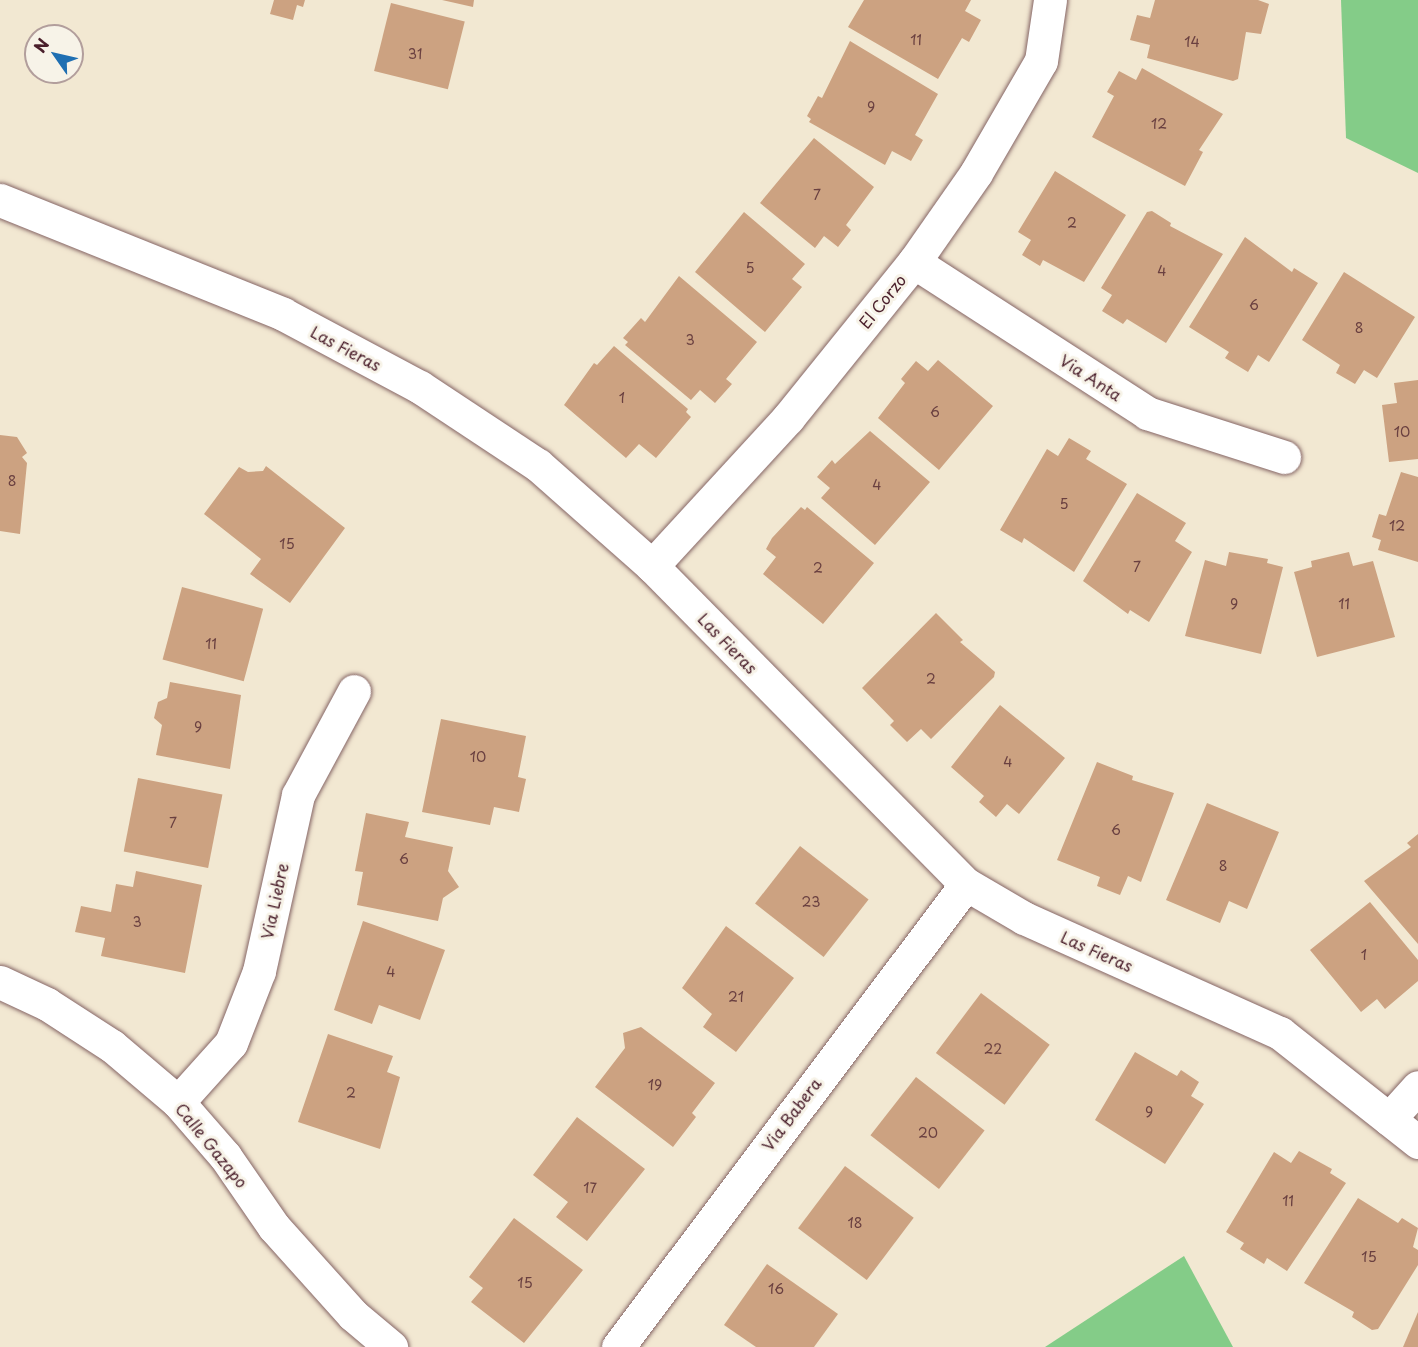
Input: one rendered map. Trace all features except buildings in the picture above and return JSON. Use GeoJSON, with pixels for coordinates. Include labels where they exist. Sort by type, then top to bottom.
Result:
{"type":"FeatureCollection","features":[{"type":"Feature","properties":{"kind":"street","name":"El Corzo"},"geometry":{"type":"LineString","coordinates":[[652,566],[788,418],[914,262],[976,173],[1041,61],[1050,0]]}},
{"type":"Feature","properties":{"kind":"street","name":"Las Fieras"},"geometry":{"type":"LineString","coordinates":[[0,200],[283,314],[420,387],[538,465],[652,566],[966,884],[1024,918],[1281,1033],[1418,1142]]}},
{"type":"Feature","properties":{"kind":"street","name":"Via Anta"},"geometry":{"type":"LineString","coordinates":[[914,262],[1147,413],[1284,457]]}},
{"type":"Feature","properties":{"kind":"street","name":"Via Liebre"},"geometry":{"type":"LineString","coordinates":[[178,1101],[231,1043],[259,971],[298,795],[354,691]]}},
{"type":"Feature","properties":{"kind":"street","name":"Via Babera"},"geometry":{"type":"LineString","coordinates":[[618,1347],[966,884]]}},
{"type":"Feature","properties":{"kind":"street","name":"Calle Gazapo"},"geometry":{"type":"LineString","coordinates":[[0,982],[47,1004],[112,1046],[178,1101],[225,1156],[274,1227],[353,1315],[391,1347]]}},
{"type":"Feature","properties":{"kind":"street"},"geometry":{"type":"LineString","coordinates":[[1389,1119],[1418,1087]]}},
{"type":"Feature","properties":{"kind":"green space"},"geometry":{"type":"Polygon","coordinates":[[[1341,0],[1418,0],[1418,173],[1346,138],[1341,0]]]}},
{"type":"Feature","properties":{"kind":"green space"},"geometry":{"type":"Polygon","coordinates":[[[1184,1256],[1233,1347],[1045,1347],[1184,1256]]]}}]}
